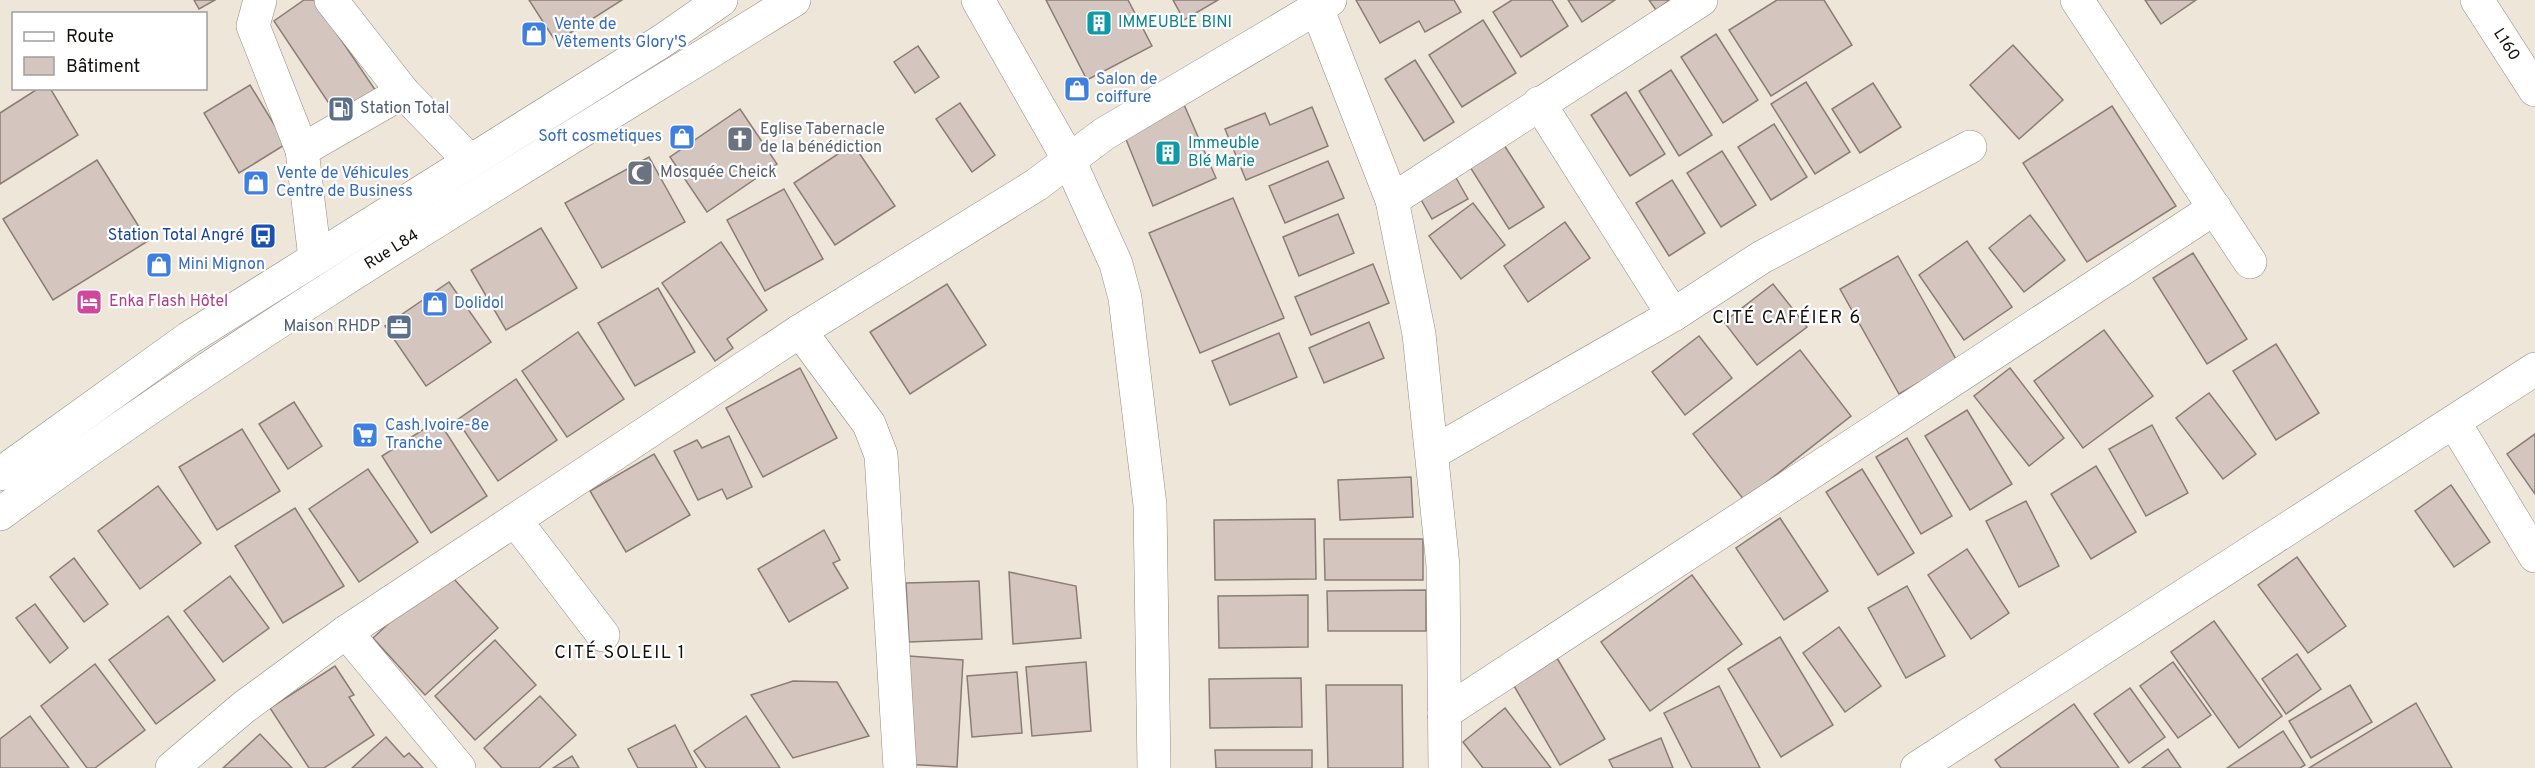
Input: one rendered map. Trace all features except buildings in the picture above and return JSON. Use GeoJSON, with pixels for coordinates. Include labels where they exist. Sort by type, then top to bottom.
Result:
{"type":"FeatureCollection","features":[{"type":"Feature","properties":{"kind":"street"},"geometry":{"type":"LineString","coordinates":[[260,0],[253,26],[302,150],[315,258]]}},
{"type":"Feature","properties":{"kind":"street"},"geometry":{"type":"LineString","coordinates":[[331,0],[403,92],[470,162]]}},
{"type":"Feature","properties":{"kind":"street","name":"Rue L84"},"geometry":{"type":"LineString","coordinates":[[0,474],[189,338],[662,41],[721,0]]}},
{"type":"Feature","properties":{"kind":"street","name":"Rue L84"},"geometry":{"type":"LineString","coordinates":[[0,514],[93,446],[219,360],[498,183],[794,0]]}},
{"type":"Feature","properties":{"kind":"street"},"geometry":{"type":"LineString","coordinates":[[978,0],[1069,160],[1116,264],[1131,330],[1150,505],[1154,768]]}},
{"type":"Feature","properties":{"kind":"street"},"geometry":{"type":"LineString","coordinates":[[1392,200],[1701,0]]}},
{"type":"Feature","properties":{"kind":"street"},"geometry":{"type":"LineString","coordinates":[[2077,0],[2250,262]]}},
{"type":"Feature","properties":{"kind":"street","name":"L160"},"geometry":{"type":"LineString","coordinates":[[2477,0],[2535,90]]}},
{"type":"Feature","properties":{"kind":"street"},"geometry":{"type":"LineString","coordinates":[[172,768],[244,707],[346,632],[800,331],[1036,185],[1104,134],[1323,4],[1392,200],[1419,334],[1434,452],[1443,566],[1445,768]]}},
{"type":"Feature","properties":{"kind":"street"},"geometry":{"type":"LineString","coordinates":[[302,150],[403,92]]}},
{"type":"Feature","properties":{"kind":"street"},"geometry":{"type":"LineString","coordinates":[[1539,103],[1673,315]]}},
{"type":"Feature","properties":{"kind":"street"},"geometry":{"type":"LineString","coordinates":[[1434,452],[1673,315],[1762,257],[1970,147]]}},
{"type":"Feature","properties":{"kind":"street"},"geometry":{"type":"LineString","coordinates":[[1444,713],[2215,208]]}},
{"type":"Feature","properties":{"kind":"street"},"geometry":{"type":"LineString","coordinates":[[800,331],[869,424],[881,455],[900,768]]}},
{"type":"Feature","properties":{"kind":"street"},"geometry":{"type":"LineString","coordinates":[[1917,768],[2535,369]]}},
{"type":"Feature","properties":{"kind":"street"},"geometry":{"type":"LineString","coordinates":[[2454,422],[2535,556]]}},
{"type":"Feature","properties":{"kind":"street"},"geometry":{"type":"LineString","coordinates":[[515,520],[603,635]]}},
{"type":"Feature","properties":{"kind":"street"},"geometry":{"type":"LineString","coordinates":[[346,632],[459,768]]}},
{"type":"Feature","properties":{"kind":"place","name":"IMMEUBLE BINI"},"geometry":{"type":"Point","coordinates":[1099,23]}},
{"type":"Feature","properties":{"kind":"place","name":"Vente de Vêtements Glory'S"},"geometry":{"type":"Point","coordinates":[534,34]}},
{"type":"Feature","properties":{"kind":"place","name":"Salon de coiffure"},"geometry":{"type":"Point","coordinates":[1077,89]}},
{"type":"Feature","properties":{"kind":"place","name":"Station Total"},"geometry":{"type":"Point","coordinates":[341,109]}},
{"type":"Feature","properties":{"kind":"place","name":"Soft cosmetiques"},"geometry":{"type":"Point","coordinates":[682,137]}},
{"type":"Feature","properties":{"kind":"place","name":"Eglise Tabernacle de la bénédiction"},"geometry":{"type":"Point","coordinates":[740,139]}},
{"type":"Feature","properties":{"kind":"place","name":"Immeuble Blé Marie"},"geometry":{"type":"Point","coordinates":[1168,153]}},
{"type":"Feature","properties":{"kind":"place","name":"Mosquée Cheick"},"geometry":{"type":"Point","coordinates":[640,173]}},
{"type":"Feature","properties":{"kind":"place","name":"Vente de Véhicules Centre de Business"},"geometry":{"type":"Point","coordinates":[256,183]}},
{"type":"Feature","properties":{"kind":"place","name":"Station Total Angré"},"geometry":{"type":"Point","coordinates":[263,236]}},
{"type":"Feature","properties":{"kind":"place","name":"Mini Mignon"},"geometry":{"type":"Point","coordinates":[159,265]}},
{"type":"Feature","properties":{"kind":"place","name":"Enka Flash Hôtel"},"geometry":{"type":"Point","coordinates":[89,302]}},
{"type":"Feature","properties":{"kind":"place","name":"Dolidol"},"geometry":{"type":"Point","coordinates":[435,304]}},
{"type":"Feature","properties":{"kind":"place","name":"Maison RHDP"},"geometry":{"type":"Point","coordinates":[399,327]}},
{"type":"Feature","properties":{"kind":"place","name":"Cash Ivoire-8e Tranche"},"geometry":{"type":"Point","coordinates":[365,435]}},
{"type":"Feature","properties":{"kind":"district","name":"CITÉ CAFÉIER 6"},"geometry":{"type":"Point","coordinates":[1787,318]}},
{"type":"Feature","properties":{"kind":"district","name":"CITÉ SOLEIL 1"},"geometry":{"type":"Point","coordinates":[620,653]}}]}
